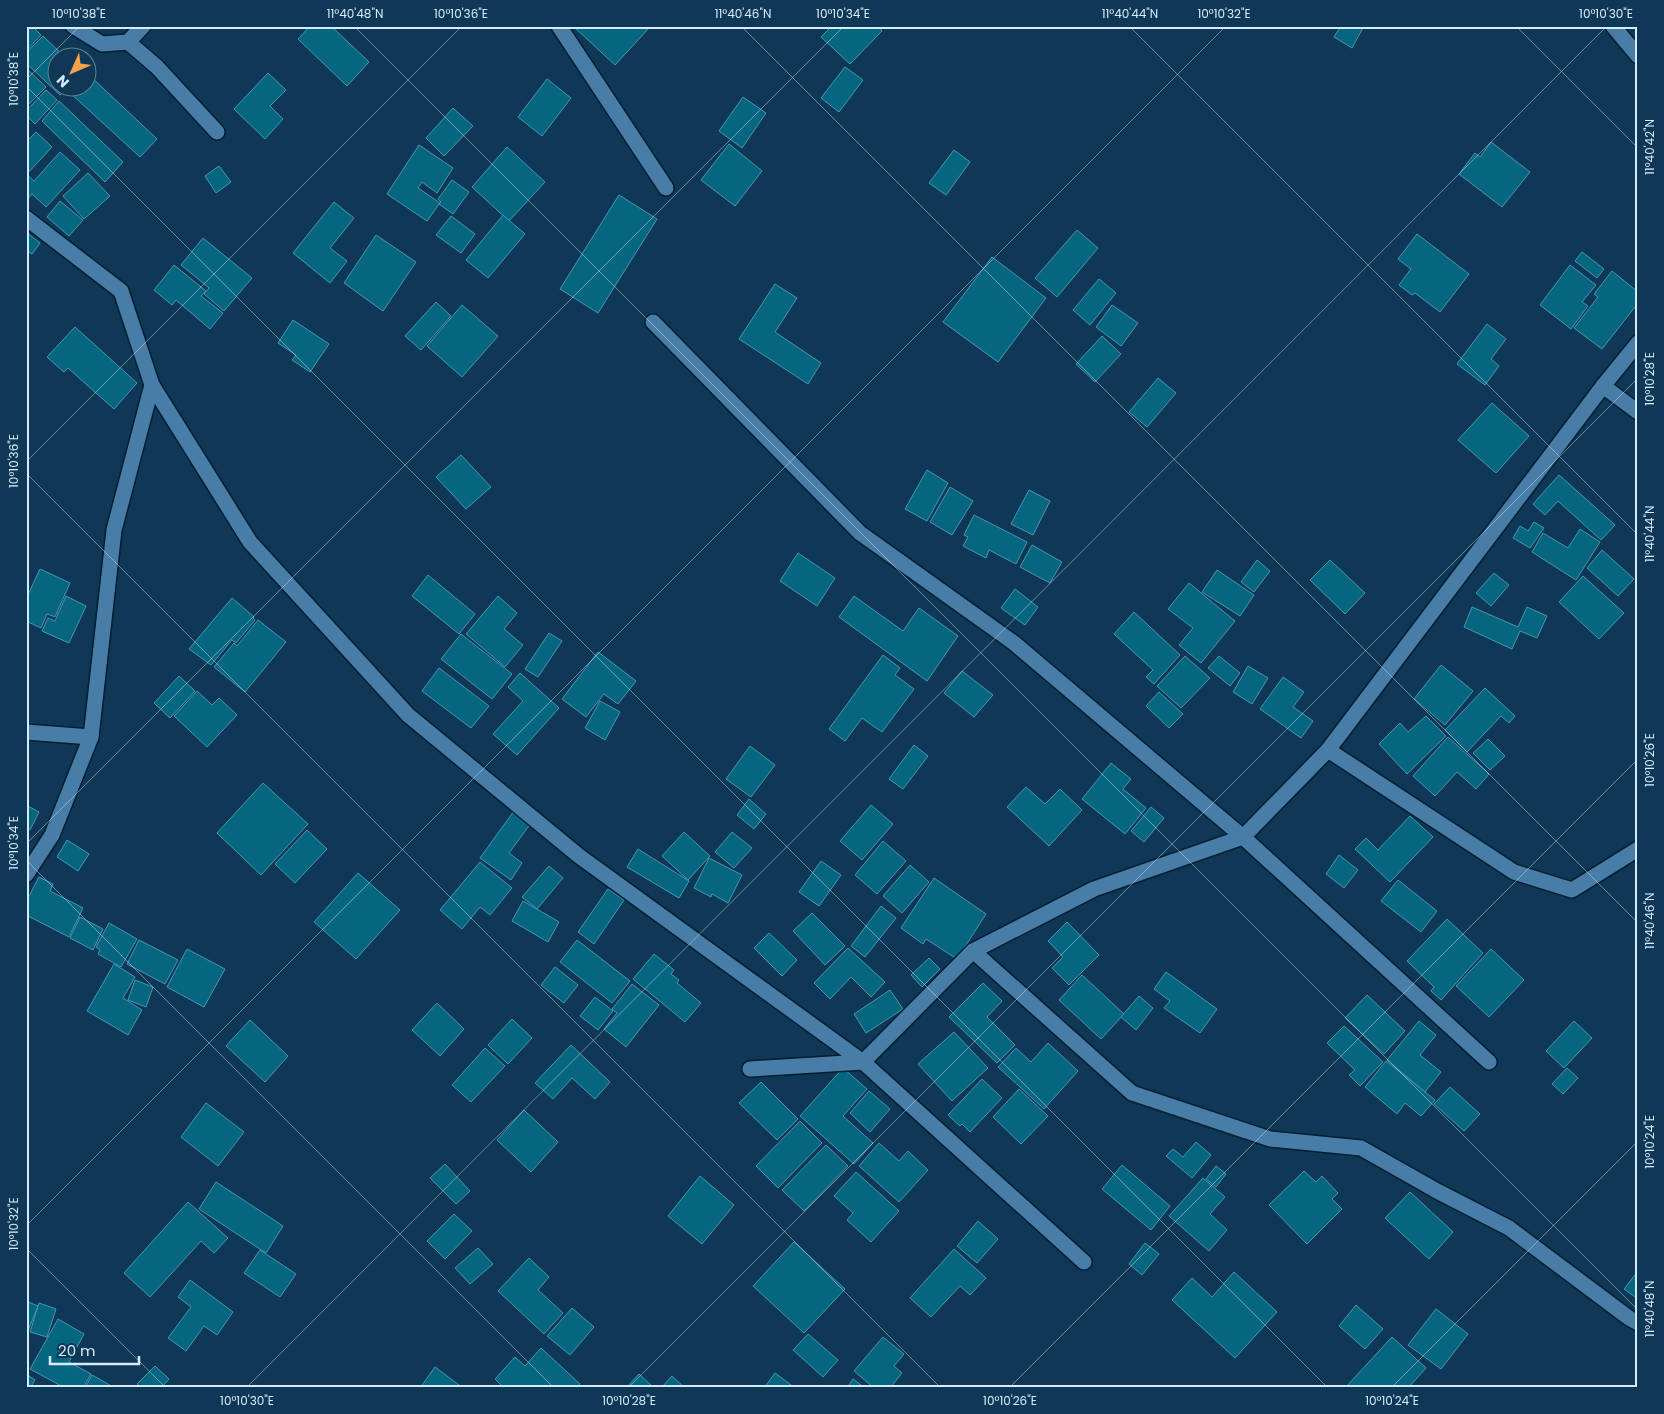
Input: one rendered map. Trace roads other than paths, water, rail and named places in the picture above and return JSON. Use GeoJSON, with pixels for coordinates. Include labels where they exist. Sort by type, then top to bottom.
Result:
{"type":"FeatureCollection","features":[{"type":"Feature","properties":{"kind":"street"},"geometry":{"type":"LineString","coordinates":[[73,26],[102,44],[128,42],[143,26]]}},
{"type":"Feature","properties":{"kind":"street"},"geometry":{"type":"LineString","coordinates":[[559,26],[666,188]]}},
{"type":"Feature","properties":{"kind":"street"},"geometry":{"type":"LineString","coordinates":[[1614,26],[1638,56]]}},
{"type":"Feature","properties":{"kind":"street"},"geometry":{"type":"LineString","coordinates":[[128,42],[157,67],[217,132]]}},
{"type":"Feature","properties":{"kind":"street"},"geometry":{"type":"LineString","coordinates":[[26,218],[121,291],[152,385],[250,542],[408,715],[579,856],[863,1062],[1084,1262]]}},
{"type":"Feature","properties":{"kind":"street"},"geometry":{"type":"LineString","coordinates":[[653,322],[860,532],[1014,643],[1243,837],[1489,1062]]}},
{"type":"Feature","properties":{"kind":"street"},"geometry":{"type":"LineString","coordinates":[[750,1069],[863,1062],[973,951],[1094,889],[1243,837],[1328,750],[1638,343]]}},
{"type":"Feature","properties":{"kind":"street"},"geometry":{"type":"LineString","coordinates":[[26,875],[52,835],[91,737],[114,530],[152,385]]}},
{"type":"Feature","properties":{"kind":"street"},"geometry":{"type":"LineString","coordinates":[[1604,386],[1638,412]]}},
{"type":"Feature","properties":{"kind":"street"},"geometry":{"type":"LineString","coordinates":[[26,732],[91,737]]}},
{"type":"Feature","properties":{"kind":"street"},"geometry":{"type":"LineString","coordinates":[[1328,750],[1514,872],[1572,890],[1638,849]]}},
{"type":"Feature","properties":{"kind":"street"},"geometry":{"type":"LineString","coordinates":[[973,951],[1132,1093],[1270,1139],[1361,1148],[1437,1191],[1509,1228],[1638,1323]]}}]}
